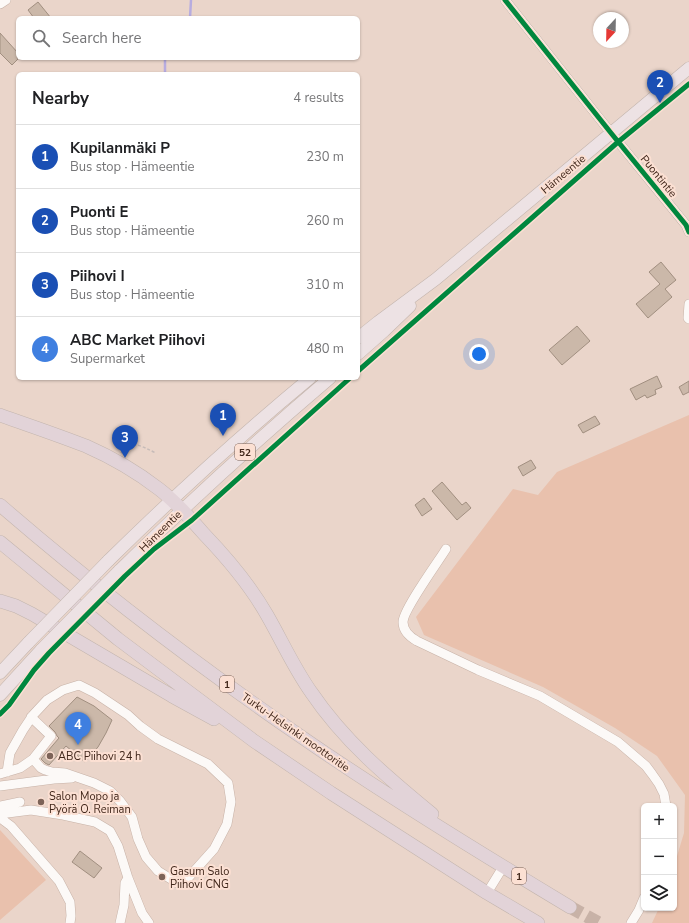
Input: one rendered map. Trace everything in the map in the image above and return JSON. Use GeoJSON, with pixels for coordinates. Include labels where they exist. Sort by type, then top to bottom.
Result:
{"type":"FeatureCollection","features":[{"type":"Feature","properties":{"kind":"highway"},"geometry":{"type":"LineString","coordinates":[[0,415],[86,447],[107,457],[137,474],[172,500],[228,559],[252,590],[297,670],[311,692],[341,731],[373,763],[469,845]]}},
{"type":"Feature","properties":{"kind":"highway","name":"Turku-Helsinki moottoritie"},"geometry":{"type":"LineString","coordinates":[[0,505],[124,607],[207,670],[303,738],[390,796],[503,867],[570,906]]}},
{"type":"Feature","properties":{"kind":"highway"},"geometry":{"type":"LineString","coordinates":[[0,542],[118,639],[254,741],[331,793],[486,893],[538,923]]}},
{"type":"Feature","properties":{"kind":"highway"},"geometry":{"type":"LineString","coordinates":[[0,601],[16,606],[32,614],[172,696],[254,741]]}},
{"type":"Feature","properties":{"kind":"main road","name":"Hämeentie"},"geometry":{"type":"LineString","coordinates":[[360,336],[436,279],[689,68]]}},
{"type":"Feature","properties":{"kind":"main road","name":"Hämeentie"},"geometry":{"type":"LineString","coordinates":[[360,352],[384,332],[436,279]]}},
{"type":"Feature","properties":{"kind":"main road","name":"Hämeentie"},"geometry":{"type":"LineString","coordinates":[[0,673],[108,561],[172,500],[273,409],[308,380]]}},
{"type":"Feature","properties":{"kind":"main road","name":"Hämeentie"},"geometry":{"type":"LineString","coordinates":[[0,695],[42,649],[182,510],[281,420],[328,380]]}},
{"type":"Feature","properties":{"kind":"street"},"geometry":{"type":"LineString","coordinates":[[0,4],[6,0]]}},
{"type":"Feature","properties":{"kind":"street","name":"Puontintie"},"geometry":{"type":"LineString","coordinates":[[505,0],[686,225],[689,232]]}},
{"type":"Feature","properties":{"kind":"street"},"geometry":{"type":"LineString","coordinates":[[689,304],[689,319]]}},
{"type":"Feature","properties":{"kind":"street"},"geometry":{"type":"LineString","coordinates":[[446,549],[404,617],[403,624],[406,632],[417,641],[478,670],[540,696],[618,742],[646,766],[659,784],[664,794],[666,803]]}},
{"type":"Feature","properties":{"kind":"street"},"geometry":{"type":"LineString","coordinates":[[3,773],[10,753],[31,717],[47,700],[64,690],[79,685],[95,693],[128,715],[158,739],[208,764],[228,783],[231,802],[227,824],[214,849],[188,878],[178,884],[158,871],[146,857],[138,839],[132,817],[110,791],[94,783],[65,773],[52,772],[41,768],[33,760]]}},
{"type":"Feature","properties":{"kind":"street"},"geometry":{"type":"LineString","coordinates":[[3,773],[20,768],[33,760],[51,736],[31,717]]}},
{"type":"Feature","properties":{"kind":"street"},"geometry":{"type":"LineString","coordinates":[[32,782],[40,775],[41,768]]}},
{"type":"Feature","properties":{"kind":"street"},"geometry":{"type":"LineString","coordinates":[[0,786],[54,779],[79,778]]}},
{"type":"Feature","properties":{"kind":"street"},"geometry":{"type":"LineString","coordinates":[[0,806],[20,802]]}},
{"type":"Feature","properties":{"kind":"street"},"geometry":{"type":"LineString","coordinates":[[70,923],[70,902],[59,881],[11,826],[3,820],[0,814],[31,810],[95,822],[110,831],[118,846],[128,878],[142,912],[149,923]]}},
{"type":"Feature","properties":{"kind":"street"},"geometry":{"type":"LineString","coordinates":[[486,893],[503,867]]}},
{"type":"Feature","properties":{"kind":"street"},"geometry":{"type":"LineString","coordinates":[[120,923],[128,878]]}},
{"type":"Feature","properties":{"kind":"street"},"geometry":{"type":"LineString","coordinates":[[632,923],[641,906]]}},
{"type":"Feature","properties":{"kind":"path"},"geometry":{"type":"LineString","coordinates":[[120,455],[126,447],[131,444],[156,453]]}},
{"type":"Feature","properties":{"kind":"shaded area"},"geometry":{"type":"Polygon","coordinates":[[[689,415],[689,923],[652,923],[658,911],[677,911],[677,856],[684,833],[685,795],[657,756],[615,728],[543,687],[424,635],[416,617],[513,489],[538,495],[557,472],[689,415]]]}},
{"type":"Feature","properties":{"kind":"shaded area"},"geometry":{"type":"Polygon","coordinates":[[[0,830],[46,880],[0,920],[0,830]]]}},
{"type":"Feature","properties":{"kind":"building"},"geometry":{"type":"Polygon","coordinates":[[[38,2],[49,16],[32,16],[28,10],[38,2]]]}},
{"type":"Feature","properties":{"kind":"building"},"geometry":{"type":"Polygon","coordinates":[[[0,33],[16,51],[17,60],[12,65],[0,53],[0,33]]]}},
{"type":"Feature","properties":{"kind":"building"},"geometry":{"type":"Polygon","coordinates":[[[661,262],[676,280],[665,289],[672,297],[648,318],[636,304],[660,284],[649,272],[661,262]]]}},
{"type":"Feature","properties":{"kind":"building"},"geometry":{"type":"Polygon","coordinates":[[[577,326],[590,341],[562,365],[549,350],[577,326]]]}},
{"type":"Feature","properties":{"kind":"building"},"geometry":{"type":"Polygon","coordinates":[[[657,376],[662,387],[655,390],[656,394],[647,398],[645,395],[636,400],[630,389],[657,376]]]}},
{"type":"Feature","properties":{"kind":"building"},"geometry":{"type":"Polygon","coordinates":[[[689,381],[689,392],[683,395],[679,387],[689,381]]]}},
{"type":"Feature","properties":{"kind":"building"},"geometry":{"type":"Polygon","coordinates":[[[595,416],[600,424],[583,433],[578,425],[595,416]]]}},
{"type":"Feature","properties":{"kind":"building"},"geometry":{"type":"Polygon","coordinates":[[[531,460],[536,468],[523,476],[518,467],[531,460]]]}},
{"type":"Feature","properties":{"kind":"building"},"geometry":{"type":"Polygon","coordinates":[[[442,482],[462,505],[466,502],[471,508],[457,520],[432,491],[442,482]]]}},
{"type":"Feature","properties":{"kind":"building"},"geometry":{"type":"Polygon","coordinates":[[[424,498],[432,509],[422,516],[415,505],[424,498]]]}},
{"type":"Feature","properties":{"kind":"building"},"geometry":{"type":"Polygon","coordinates":[[[77,697],[94,706],[112,720],[98,747],[85,762],[66,746],[49,765],[41,759],[59,738],[49,726],[77,697]]]}},
{"type":"Feature","properties":{"kind":"building"},"geometry":{"type":"Polygon","coordinates":[[[80,851],[102,868],[94,878],[72,862],[80,851]]]}},
{"type":"Feature","properties":{"kind":"waterway"},"geometry":{"type":"LineString","coordinates":[[190,16],[191,0]]}},
{"type":"Feature","properties":{"kind":"waterway"},"geometry":{"type":"LineString","coordinates":[[165,60],[165,72]]}},
{"type":"Feature","properties":{"kind":"tunnel"},"geometry":{"type":"LineString","coordinates":[[570,907],[599,923]]}},
{"type":"Feature","properties":{"kind":"cycle path"},"geometry":{"type":"LineString","coordinates":[[505,0],[686,225],[689,232]]}},
{"type":"Feature","properties":{"kind":"cycle path"},"geometry":{"type":"LineString","coordinates":[[360,369],[618,142],[689,84]]}},
{"type":"Feature","properties":{"kind":"cycle path"},"geometry":{"type":"LineString","coordinates":[[0,714],[9,705],[34,670],[49,653],[125,576],[154,549],[192,520],[348,380]]}},
{"type":"Feature","properties":{"kind":"place","name":"Puonti E"},"geometry":{"type":"Point","coordinates":[660,103]}},
{"type":"Feature","properties":{"kind":"place","name":"Kupilanmäki P"},"geometry":{"type":"Point","coordinates":[223,436]}},
{"type":"Feature","properties":{"kind":"place","name":"Piihovi I"},"geometry":{"type":"Point","coordinates":[125,458]}},
{"type":"Feature","properties":{"kind":"place","name":"ABC Market Piihovi"},"geometry":{"type":"Point","coordinates":[78,745]}},
{"type":"Feature","properties":{"kind":"place","name":"ABC Piihovi 24 h"},"geometry":{"type":"Point","coordinates":[50,756]}},
{"type":"Feature","properties":{"kind":"place","name":"Salon Mopo ja Pyörä O. Reiman"},"geometry":{"type":"Point","coordinates":[41,802]}},
{"type":"Feature","properties":{"kind":"place","name":"Gasum Salo Piihovi CNG"},"geometry":{"type":"Point","coordinates":[162,877]}}]}
